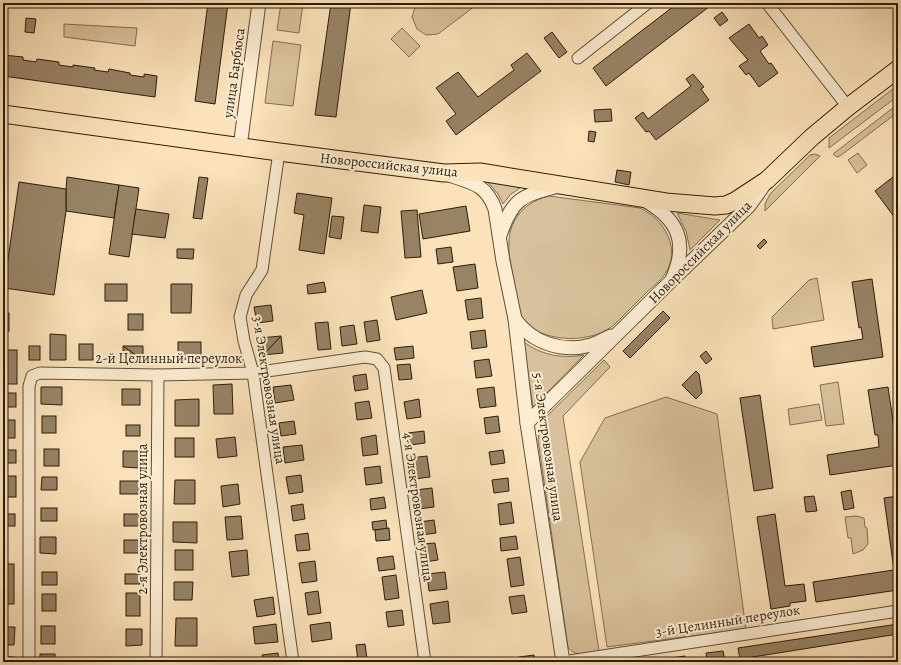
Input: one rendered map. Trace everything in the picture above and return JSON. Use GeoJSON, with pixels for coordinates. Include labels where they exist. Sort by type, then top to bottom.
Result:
{"type":"FeatureCollection","features":[{"type":"Feature","properties":{"kind":"main road","name":"Новороссийская улица"},"geometry":{"type":"LineString","coordinates":[[3,114],[240,147],[444,173],[480,172],[643,199],[715,206],[726,205],[735,201],[767,180],[812,137],[848,107],[898,69]]}},
{"type":"Feature","properties":{"kind":"street","name":"улица Барбюса"},"geometry":{"type":"LineString","coordinates":[[240,147],[260,3]]}},
{"type":"Feature","properties":{"kind":"street"},"geometry":{"type":"LineString","coordinates":[[578,58],[648,3]]}},
{"type":"Feature","properties":{"kind":"street"},"geometry":{"type":"LineString","coordinates":[[767,3],[848,107]]}},
{"type":"Feature","properties":{"kind":"street","name":"3-я Электровозная улица"},"geometry":{"type":"LineString","coordinates":[[278,152],[262,270],[246,295],[240,317],[244,341],[253,373],[293,662]]}},
{"type":"Feature","properties":{"kind":"street","name":"5-я Электровозная улица"},"geometry":{"type":"LineString","coordinates":[[444,173],[478,185],[487,192],[495,209],[515,319],[527,423],[563,662]]}},
{"type":"Feature","properties":{"kind":"street","name":"Новороссийская улица"},"geometry":{"type":"LineString","coordinates":[[527,423],[672,280],[750,206],[767,180]]}},
{"type":"Feature","properties":{"kind":"street"},"geometry":{"type":"LineString","coordinates":[[499,237],[508,214],[520,199],[526,195],[561,185]]}},
{"type":"Feature","properties":{"kind":"street"},"geometry":{"type":"LineString","coordinates":[[643,199],[662,211],[676,230],[680,249],[677,268],[672,280]]}},
{"type":"Feature","properties":{"kind":"street"},"geometry":{"type":"LineString","coordinates":[[515,319],[524,331],[537,340],[564,347],[584,347],[621,331]]}},
{"type":"Feature","properties":{"kind":"street","name":"2-й Целинный переулок"},"geometry":{"type":"LineString","coordinates":[[28,662],[29,386],[32,376],[40,373],[158,375],[253,373],[365,357],[377,359]]}},
{"type":"Feature","properties":{"kind":"street","name":"4-я Электровозная улица"},"geometry":{"type":"LineString","coordinates":[[377,359],[384,368],[425,662]]}},
{"type":"Feature","properties":{"kind":"street","name":"2-я Электровозная улица"},"geometry":{"type":"LineString","coordinates":[[156,662],[158,375]]}},
{"type":"Feature","properties":{"kind":"street","name":"3-й Целинный переулок"},"geometry":{"type":"LineString","coordinates":[[563,662],[898,612]]}},
{"type":"Feature","properties":{"kind":"shaded area"},"geometry":{"type":"Polygon","coordinates":[[[281,3],[303,3],[299,33],[277,30],[281,3]]]}},
{"type":"Feature","properties":{"kind":"shaded area"},"geometry":{"type":"Polygon","coordinates":[[[479,3],[438,34],[426,35],[417,29],[412,17],[416,4],[479,3]]]}},
{"type":"Feature","properties":{"kind":"shaded area"},"geometry":{"type":"Polygon","coordinates":[[[64,24],[137,28],[135,46],[64,37],[64,24]]]}},
{"type":"Feature","properties":{"kind":"shaded area"},"geometry":{"type":"Polygon","coordinates":[[[402,28],[420,46],[409,57],[391,39],[402,28]]]}},
{"type":"Feature","properties":{"kind":"shaded area"},"geometry":{"type":"Polygon","coordinates":[[[273,41],[301,45],[293,106],[265,103],[273,41]]]}},
{"type":"Feature","properties":{"kind":"shaded area"},"geometry":{"type":"Polygon","coordinates":[[[898,85],[898,96],[829,148],[829,138],[898,85]]]}},
{"type":"Feature","properties":{"kind":"shaded area"},"geometry":{"type":"Polygon","coordinates":[[[898,104],[898,112],[840,156],[837,157],[833,154],[898,104]]]}},
{"type":"Feature","properties":{"kind":"shaded area"},"geometry":{"type":"Polygon","coordinates":[[[858,153],[867,165],[857,173],[848,160],[858,153]]]}},
{"type":"Feature","properties":{"kind":"shaded area"},"geometry":{"type":"Polygon","coordinates":[[[815,154],[820,156],[765,211],[765,204],[770,194],[810,155],[815,154]]]}},
{"type":"Feature","properties":{"kind":"shaded area"},"geometry":{"type":"Polygon","coordinates":[[[485,179],[524,185],[510,195],[503,204],[498,194],[485,179]]]}},
{"type":"Feature","properties":{"kind":"shaded area"},"geometry":{"type":"Polygon","coordinates":[[[549,196],[640,208],[656,219],[668,236],[672,255],[670,264],[665,274],[615,324],[598,334],[582,338],[562,338],[552,336],[533,329],[526,323],[518,311],[509,248],[512,226],[516,218],[527,206],[541,198],[549,196]]]}},
{"type":"Feature","properties":{"kind":"shaded area"},"geometry":{"type":"Polygon","coordinates":[[[677,213],[720,220],[690,250],[686,231],[677,213]]]}},
{"type":"Feature","properties":{"kind":"shaded area"},"geometry":{"type":"Polygon","coordinates":[[[817,278],[824,320],[773,329],[772,317],[809,280],[817,278]]]}},
{"type":"Feature","properties":{"kind":"shaded area"},"geometry":{"type":"Polygon","coordinates":[[[523,341],[537,350],[552,355],[584,355],[533,407],[523,341]]]}},
{"type":"Feature","properties":{"kind":"shaded area"},"geometry":{"type":"Polygon","coordinates":[[[604,360],[610,367],[563,416],[599,651],[587,654],[578,654],[574,653],[568,647],[538,440],[540,428],[544,419],[604,360]]]}},
{"type":"Feature","properties":{"kind":"shaded area"},"geometry":{"type":"Polygon","coordinates":[[[838,382],[844,424],[826,426],[820,385],[838,382]]]}},
{"type":"Feature","properties":{"kind":"shaded area"},"geometry":{"type":"Polygon","coordinates":[[[666,397],[717,414],[746,629],[607,647],[580,462],[605,418],[666,397]]]}},
{"type":"Feature","properties":{"kind":"shaded area"},"geometry":{"type":"Polygon","coordinates":[[[819,404],[822,420],[790,425],[788,409],[819,404]]]}},
{"type":"Feature","properties":{"kind":"shaded area"},"geometry":{"type":"Polygon","coordinates":[[[856,516],[864,518],[865,527],[867,528],[868,544],[863,550],[853,554],[851,538],[848,538],[845,517],[856,516]]]}},
{"type":"Feature","properties":{"kind":"building"},"geometry":{"type":"Polygon","coordinates":[[[208,3],[228,3],[215,104],[195,101],[208,3]]]}},
{"type":"Feature","properties":{"kind":"building"},"geometry":{"type":"Polygon","coordinates":[[[331,3],[351,3],[336,117],[315,115],[331,3]]]}},
{"type":"Feature","properties":{"kind":"building"},"geometry":{"type":"Polygon","coordinates":[[[678,3],[714,3],[606,86],[593,68],[678,3]]]}},
{"type":"Feature","properties":{"kind":"building"},"geometry":{"type":"Polygon","coordinates":[[[722,12],[728,20],[720,26],[714,18],[722,12]]]}},
{"type":"Feature","properties":{"kind":"building"},"geometry":{"type":"Polygon","coordinates":[[[26,18],[36,19],[34,33],[25,32],[26,18]]]}},
{"type":"Feature","properties":{"kind":"building"},"geometry":{"type":"Polygon","coordinates":[[[749,24],[759,38],[762,36],[768,45],[760,51],[769,64],[771,63],[778,73],[759,87],[749,73],[746,75],[739,66],[748,60],[729,38],[749,24]]]}},
{"type":"Feature","properties":{"kind":"building"},"geometry":{"type":"Polygon","coordinates":[[[552,32],[567,52],[559,58],[544,38],[552,32]]]}},
{"type":"Feature","properties":{"kind":"building"},"geometry":{"type":"Polygon","coordinates":[[[527,53],[541,71],[456,135],[446,121],[456,114],[436,88],[458,72],[478,97],[514,70],[511,65],[527,53]]]}},
{"type":"Feature","properties":{"kind":"building"},"geometry":{"type":"Polygon","coordinates":[[[3,55],[23,57],[23,60],[36,62],[37,59],[59,62],[59,65],[95,68],[94,70],[108,72],[109,69],[144,77],[144,74],[157,76],[155,97],[3,76],[3,55]]]}},
{"type":"Feature","properties":{"kind":"building"},"geometry":{"type":"Polygon","coordinates":[[[693,74],[704,87],[701,89],[709,100],[656,140],[649,131],[646,132],[635,118],[643,112],[648,119],[691,86],[686,79],[693,74]]]}},
{"type":"Feature","properties":{"kind":"building"},"geometry":{"type":"Polygon","coordinates":[[[611,109],[612,121],[595,122],[594,110],[611,109]]]}},
{"type":"Feature","properties":{"kind":"building"},"geometry":{"type":"Polygon","coordinates":[[[589,131],[596,132],[594,142],[588,141],[589,131]]]}},
{"type":"Feature","properties":{"kind":"building"},"geometry":{"type":"Polygon","coordinates":[[[617,170],[631,172],[629,185],[615,182],[617,170]]]}},
{"type":"Feature","properties":{"kind":"building"},"geometry":{"type":"Polygon","coordinates":[[[898,173],[898,222],[875,191],[898,173]]]}},
{"type":"Feature","properties":{"kind":"building"},"geometry":{"type":"Polygon","coordinates":[[[67,177],[119,185],[114,218],[66,211],[67,177]]]}},
{"type":"Feature","properties":{"kind":"building"},"geometry":{"type":"Polygon","coordinates":[[[199,177],[208,178],[202,219],[193,218],[199,177]]]}},
{"type":"Feature","properties":{"kind":"building"},"geometry":{"type":"Polygon","coordinates":[[[19,182],[66,189],[66,211],[54,295],[4,288],[19,182]]]}},
{"type":"Feature","properties":{"kind":"building"},"geometry":{"type":"Polygon","coordinates":[[[119,185],[139,188],[129,257],[109,254],[119,185]]]}},
{"type":"Feature","properties":{"kind":"building"},"geometry":{"type":"Polygon","coordinates":[[[297,193],[332,198],[324,254],[299,250],[304,215],[294,213],[297,193]]]}},
{"type":"Feature","properties":{"kind":"building"},"geometry":{"type":"Polygon","coordinates":[[[364,205],[381,207],[378,233],[361,231],[364,205]]]}},
{"type":"Feature","properties":{"kind":"building"},"geometry":{"type":"Polygon","coordinates":[[[466,206],[470,231],[423,239],[419,214],[466,206]]]}},
{"type":"Feature","properties":{"kind":"building"},"geometry":{"type":"Polygon","coordinates":[[[136,209],[169,214],[165,238],[132,234],[136,209]]]}},
{"type":"Feature","properties":{"kind":"building"},"geometry":{"type":"Polygon","coordinates":[[[417,210],[421,257],[405,258],[401,211],[417,210]]]}},
{"type":"Feature","properties":{"kind":"building"},"geometry":{"type":"Polygon","coordinates":[[[332,216],[344,217],[341,239],[329,237],[332,216]]]}},
{"type":"Feature","properties":{"kind":"building"},"geometry":{"type":"Polygon","coordinates":[[[764,239],[767,242],[760,249],[757,246],[764,239]]]}},
{"type":"Feature","properties":{"kind":"building"},"geometry":{"type":"Polygon","coordinates":[[[451,247],[453,262],[438,264],[436,249],[451,247]]]}},
{"type":"Feature","properties":{"kind":"building"},"geometry":{"type":"Polygon","coordinates":[[[177,249],[194,249],[193,259],[177,258],[177,249]]]}},
{"type":"Feature","properties":{"kind":"building"},"geometry":{"type":"Polygon","coordinates":[[[475,264],[478,288],[457,291],[453,267],[475,264]]]}},
{"type":"Feature","properties":{"kind":"building"},"geometry":{"type":"Polygon","coordinates":[[[872,279],[883,357],[814,367],[811,347],[863,339],[861,327],[859,328],[852,282],[872,279]]]}},
{"type":"Feature","properties":{"kind":"building"},"geometry":{"type":"Polygon","coordinates":[[[324,282],[326,292],[308,294],[307,285],[324,282]]]}},
{"type":"Feature","properties":{"kind":"building"},"geometry":{"type":"Polygon","coordinates":[[[105,284],[127,284],[127,301],[105,301],[105,284]]]}},
{"type":"Feature","properties":{"kind":"building"},"geometry":{"type":"Polygon","coordinates":[[[171,284],[192,284],[191,313],[171,313],[171,284]]]}},
{"type":"Feature","properties":{"kind":"building"},"geometry":{"type":"Polygon","coordinates":[[[422,290],[427,313],[396,320],[391,297],[422,290]]]}},
{"type":"Feature","properties":{"kind":"building"},"geometry":{"type":"Polygon","coordinates":[[[481,298],[483,318],[468,320],[465,300],[481,298]]]}},
{"type":"Feature","properties":{"kind":"building"},"geometry":{"type":"Polygon","coordinates":[[[271,305],[273,321],[257,323],[254,307],[271,305]]]}},
{"type":"Feature","properties":{"kind":"building"},"geometry":{"type":"Polygon","coordinates":[[[663,311],[670,318],[630,358],[623,351],[663,311]]]}},
{"type":"Feature","properties":{"kind":"building"},"geometry":{"type":"Polygon","coordinates":[[[3,313],[9,313],[9,331],[3,331],[3,313]]]}},
{"type":"Feature","properties":{"kind":"building"},"geometry":{"type":"Polygon","coordinates":[[[128,314],[143,314],[143,330],[128,330],[128,314]]]}},
{"type":"Feature","properties":{"kind":"building"},"geometry":{"type":"Polygon","coordinates":[[[377,320],[380,340],[367,342],[364,322],[377,320]]]}},
{"type":"Feature","properties":{"kind":"building"},"geometry":{"type":"Polygon","coordinates":[[[328,322],[331,349],[318,350],[315,323],[328,322]]]}},
{"type":"Feature","properties":{"kind":"building"},"geometry":{"type":"Polygon","coordinates":[[[354,325],[357,344],[342,346],[340,327],[354,325]]]}},
{"type":"Feature","properties":{"kind":"building"},"geometry":{"type":"Polygon","coordinates":[[[485,330],[487,347],[472,349],[470,332],[485,330]]]}},
{"type":"Feature","properties":{"kind":"building"},"geometry":{"type":"Polygon","coordinates":[[[50,334],[66,335],[66,360],[50,360],[50,334]]]}},
{"type":"Feature","properties":{"kind":"building"},"geometry":{"type":"Polygon","coordinates":[[[281,336],[283,353],[263,355],[281,336]]]}},
{"type":"Feature","properties":{"kind":"building"},"geometry":{"type":"Polygon","coordinates":[[[281,336],[263,355],[260,338],[281,336]]]}},
{"type":"Feature","properties":{"kind":"building"},"geometry":{"type":"Polygon","coordinates":[[[178,342],[201,342],[201,359],[178,359],[178,342]]]}},
{"type":"Feature","properties":{"kind":"building"},"geometry":{"type":"Polygon","coordinates":[[[79,344],[93,344],[93,360],[79,360],[79,344]]]}},
{"type":"Feature","properties":{"kind":"building"},"geometry":{"type":"Polygon","coordinates":[[[29,346],[40,346],[40,360],[29,360],[29,346]]]}},
{"type":"Feature","properties":{"kind":"building"},"geometry":{"type":"Polygon","coordinates":[[[123,346],[143,360],[123,360],[123,346]]]}},
{"type":"Feature","properties":{"kind":"building"},"geometry":{"type":"Polygon","coordinates":[[[123,346],[143,346],[143,360],[123,346]]]}},
{"type":"Feature","properties":{"kind":"building"},"geometry":{"type":"Polygon","coordinates":[[[413,346],[414,358],[396,360],[394,348],[413,346]]]}},
{"type":"Feature","properties":{"kind":"building"},"geometry":{"type":"Polygon","coordinates":[[[3,350],[17,350],[17,384],[3,384],[3,350]]]}},
{"type":"Feature","properties":{"kind":"building"},"geometry":{"type":"Polygon","coordinates":[[[706,351],[712,359],[706,364],[700,356],[706,351]]]}},
{"type":"Feature","properties":{"kind":"building"},"geometry":{"type":"Polygon","coordinates":[[[489,359],[492,376],[476,378],[474,361],[489,359]]]}},
{"type":"Feature","properties":{"kind":"building"},"geometry":{"type":"Polygon","coordinates":[[[410,364],[412,379],[399,380],[397,365],[410,364]]]}},
{"type":"Feature","properties":{"kind":"building"},"geometry":{"type":"Polygon","coordinates":[[[696,371],[699,374],[702,393],[696,399],[682,385],[696,371]]]}},
{"type":"Feature","properties":{"kind":"building"},"geometry":{"type":"Polygon","coordinates":[[[366,374],[368,389],[355,391],[353,376],[366,374]]]}},
{"type":"Feature","properties":{"kind":"building"},"geometry":{"type":"Polygon","coordinates":[[[232,384],[233,414],[214,414],[213,385],[232,384]]]}},
{"type":"Feature","properties":{"kind":"building"},"geometry":{"type":"Polygon","coordinates":[[[291,385],[294,400],[275,403],[273,387],[291,385]]]}},
{"type":"Feature","properties":{"kind":"building"},"geometry":{"type":"Polygon","coordinates":[[[41,387],[62,387],[62,405],[41,404],[41,387]]]}},
{"type":"Feature","properties":{"kind":"building"},"geometry":{"type":"Polygon","coordinates":[[[494,387],[496,406],[480,408],[477,389],[494,387]]]}},
{"type":"Feature","properties":{"kind":"building"},"geometry":{"type":"Polygon","coordinates":[[[888,387],[898,455],[898,465],[830,475],[827,455],[879,447],[878,435],[875,435],[868,390],[888,387]]]}},
{"type":"Feature","properties":{"kind":"building"},"geometry":{"type":"Polygon","coordinates":[[[122,389],[140,389],[140,405],[122,405],[122,389]]]}},
{"type":"Feature","properties":{"kind":"building"},"geometry":{"type":"Polygon","coordinates":[[[3,393],[16,393],[16,407],[3,407],[3,393]]]}},
{"type":"Feature","properties":{"kind":"building"},"geometry":{"type":"Polygon","coordinates":[[[760,395],[773,488],[754,491],[740,398],[760,395]]]}},
{"type":"Feature","properties":{"kind":"building"},"geometry":{"type":"Polygon","coordinates":[[[199,399],[199,426],[175,426],[175,400],[199,399]]]}},
{"type":"Feature","properties":{"kind":"building"},"geometry":{"type":"Polygon","coordinates":[[[419,399],[421,417],[407,419],[404,402],[419,399]]]}},
{"type":"Feature","properties":{"kind":"building"},"geometry":{"type":"Polygon","coordinates":[[[369,401],[372,418],[357,420],[355,403],[369,401]]]}},
{"type":"Feature","properties":{"kind":"building"},"geometry":{"type":"Polygon","coordinates":[[[42,416],[56,416],[56,433],[42,433],[42,416]]]}},
{"type":"Feature","properties":{"kind":"building"},"geometry":{"type":"Polygon","coordinates":[[[498,416],[500,432],[486,434],[484,418],[498,416]]]}},
{"type":"Feature","properties":{"kind":"building"},"geometry":{"type":"Polygon","coordinates":[[[3,420],[15,420],[15,438],[3,438],[3,420]]]}},
{"type":"Feature","properties":{"kind":"building"},"geometry":{"type":"Polygon","coordinates":[[[294,421],[296,434],[281,436],[279,423],[294,421]]]}},
{"type":"Feature","properties":{"kind":"building"},"geometry":{"type":"Polygon","coordinates":[[[126,425],[140,425],[140,436],[126,436],[126,425]]]}},
{"type":"Feature","properties":{"kind":"building"},"geometry":{"type":"Polygon","coordinates":[[[424,431],[425,443],[410,445],[408,433],[424,431]]]}},
{"type":"Feature","properties":{"kind":"building"},"geometry":{"type":"Polygon","coordinates":[[[376,435],[378,454],[363,456],[361,438],[376,435]]]}},
{"type":"Feature","properties":{"kind":"building"},"geometry":{"type":"Polygon","coordinates":[[[235,437],[237,456],[218,458],[216,439],[235,437]]]}},
{"type":"Feature","properties":{"kind":"building"},"geometry":{"type":"Polygon","coordinates":[[[175,438],[194,438],[194,457],[175,457],[175,438]]]}},
{"type":"Feature","properties":{"kind":"building"},"geometry":{"type":"Polygon","coordinates":[[[302,445],[304,460],[285,463],[283,447],[302,445]]]}},
{"type":"Feature","properties":{"kind":"building"},"geometry":{"type":"Polygon","coordinates":[[[44,449],[59,449],[59,466],[44,466],[44,449]]]}},
{"type":"Feature","properties":{"kind":"building"},"geometry":{"type":"Polygon","coordinates":[[[3,450],[16,450],[16,463],[3,463],[3,450]]]}},
{"type":"Feature","properties":{"kind":"building"},"geometry":{"type":"Polygon","coordinates":[[[503,450],[505,463],[491,465],[489,452],[503,450]]]}},
{"type":"Feature","properties":{"kind":"building"},"geometry":{"type":"Polygon","coordinates":[[[123,451],[139,451],[139,468],[123,467],[123,451]]]}},
{"type":"Feature","properties":{"kind":"building"},"geometry":{"type":"Polygon","coordinates":[[[427,456],[430,477],[414,479],[411,458],[427,456]]]}},
{"type":"Feature","properties":{"kind":"building"},"geometry":{"type":"Polygon","coordinates":[[[380,466],[382,483],[366,485],[364,468],[380,466]]]}},
{"type":"Feature","properties":{"kind":"building"},"geometry":{"type":"Polygon","coordinates":[[[301,475],[303,492],[289,494],[286,477],[301,475]]]}},
{"type":"Feature","properties":{"kind":"building"},"geometry":{"type":"Polygon","coordinates":[[[3,476],[16,476],[16,497],[3,497],[3,476]]]}},
{"type":"Feature","properties":{"kind":"building"},"geometry":{"type":"Polygon","coordinates":[[[42,477],[57,477],[57,490],[41,490],[42,477]]]}},
{"type":"Feature","properties":{"kind":"building"},"geometry":{"type":"Polygon","coordinates":[[[508,478],[509,491],[494,493],[492,480],[508,478]]]}},
{"type":"Feature","properties":{"kind":"building"},"geometry":{"type":"Polygon","coordinates":[[[175,480],[195,480],[195,504],[174,504],[175,480]]]}},
{"type":"Feature","properties":{"kind":"building"},"geometry":{"type":"Polygon","coordinates":[[[120,481],[140,481],[140,494],[120,494],[120,481]]]}},
{"type":"Feature","properties":{"kind":"building"},"geometry":{"type":"Polygon","coordinates":[[[238,484],[240,504],[223,507],[221,486],[238,484]]]}},
{"type":"Feature","properties":{"kind":"building"},"geometry":{"type":"Polygon","coordinates":[[[432,488],[434,507],[418,509],[415,490],[432,488]]]}},
{"type":"Feature","properties":{"kind":"building"},"geometry":{"type":"Polygon","coordinates":[[[851,490],[854,508],[844,510],[841,492],[851,490]]]}},
{"type":"Feature","properties":{"kind":"building"},"geometry":{"type":"Polygon","coordinates":[[[814,496],[817,511],[806,512],[804,497],[814,496]]]}},
{"type":"Feature","properties":{"kind":"building"},"geometry":{"type":"Polygon","coordinates":[[[898,496],[898,590],[816,602],[813,582],[894,570],[884,498],[898,496]]]}},
{"type":"Feature","properties":{"kind":"building"},"geometry":{"type":"Polygon","coordinates":[[[384,497],[386,508],[371,510],[370,499],[384,497]]]}},
{"type":"Feature","properties":{"kind":"building"},"geometry":{"type":"Polygon","coordinates":[[[511,502],[514,523],[500,525],[498,504],[511,502]]]}},
{"type":"Feature","properties":{"kind":"building"},"geometry":{"type":"Polygon","coordinates":[[[303,504],[305,519],[293,521],[291,506],[303,504]]]}},
{"type":"Feature","properties":{"kind":"building"},"geometry":{"type":"Polygon","coordinates":[[[41,508],[57,508],[57,521],[41,521],[41,508]]]}},
{"type":"Feature","properties":{"kind":"building"},"geometry":{"type":"Polygon","coordinates":[[[3,514],[15,514],[15,526],[3,526],[3,514]]]}},
{"type":"Feature","properties":{"kind":"building"},"geometry":{"type":"Polygon","coordinates":[[[124,514],[141,514],[141,526],[124,526],[124,514]]]}},
{"type":"Feature","properties":{"kind":"building"},"geometry":{"type":"Polygon","coordinates":[[[775,514],[785,586],[804,584],[806,601],[790,603],[790,606],[771,609],[757,517],[775,514]]]}},
{"type":"Feature","properties":{"kind":"building"},"geometry":{"type":"Polygon","coordinates":[[[241,516],[243,539],[227,540],[225,517],[241,516]]]}},
{"type":"Feature","properties":{"kind":"building"},"geometry":{"type":"Polygon","coordinates":[[[386,520],[387,529],[373,530],[372,522],[386,520]]]}},
{"type":"Feature","properties":{"kind":"building"},"geometry":{"type":"Polygon","coordinates":[[[434,520],[436,533],[421,535],[419,522],[434,520]]]}},
{"type":"Feature","properties":{"kind":"building"},"geometry":{"type":"Polygon","coordinates":[[[173,522],[197,522],[197,543],[173,542],[173,522]]]}},
{"type":"Feature","properties":{"kind":"building"},"geometry":{"type":"Polygon","coordinates":[[[389,528],[390,540],[376,541],[375,530],[389,528]]]}},
{"type":"Feature","properties":{"kind":"building"},"geometry":{"type":"Polygon","coordinates":[[[308,533],[310,550],[297,551],[295,535],[308,533]]]}},
{"type":"Feature","properties":{"kind":"building"},"geometry":{"type":"Polygon","coordinates":[[[516,536],[518,549],[501,551],[500,538],[516,536]]]}},
{"type":"Feature","properties":{"kind":"building"},"geometry":{"type":"Polygon","coordinates":[[[40,537],[56,537],[56,554],[40,553],[40,537]]]}},
{"type":"Feature","properties":{"kind":"building"},"geometry":{"type":"Polygon","coordinates":[[[124,540],[139,540],[139,553],[124,553],[124,540]]]}},
{"type":"Feature","properties":{"kind":"building"},"geometry":{"type":"Polygon","coordinates":[[[435,543],[438,560],[424,562],[422,544],[435,543]]]}},
{"type":"Feature","properties":{"kind":"building"},"geometry":{"type":"Polygon","coordinates":[[[175,550],[193,550],[193,570],[175,570],[175,550]]]}},
{"type":"Feature","properties":{"kind":"building"},"geometry":{"type":"Polygon","coordinates":[[[247,550],[249,575],[232,577],[229,552],[247,550]]]}},
{"type":"Feature","properties":{"kind":"building"},"geometry":{"type":"Polygon","coordinates":[[[393,556],[395,569],[379,571],[377,558],[393,556]]]}},
{"type":"Feature","properties":{"kind":"building"},"geometry":{"type":"Polygon","coordinates":[[[520,557],[524,585],[511,587],[507,559],[520,557]]]}},
{"type":"Feature","properties":{"kind":"building"},"geometry":{"type":"Polygon","coordinates":[[[315,561],[317,581],[302,583],[299,563],[315,561]]]}},
{"type":"Feature","properties":{"kind":"building"},"geometry":{"type":"Polygon","coordinates":[[[3,564],[14,564],[14,604],[3,604],[3,564]]]}},
{"type":"Feature","properties":{"kind":"building"},"geometry":{"type":"Polygon","coordinates":[[[42,572],[57,572],[57,585],[42,585],[42,572]]]}},
{"type":"Feature","properties":{"kind":"building"},"geometry":{"type":"Polygon","coordinates":[[[445,572],[447,589],[429,591],[427,574],[445,572]]]}},
{"type":"Feature","properties":{"kind":"building"},"geometry":{"type":"Polygon","coordinates":[[[125,574],[140,574],[140,584],[125,584],[125,574]]]}},
{"type":"Feature","properties":{"kind":"building"},"geometry":{"type":"Polygon","coordinates":[[[396,575],[399,598],[385,600],[382,577],[396,575]]]}},
{"type":"Feature","properties":{"kind":"building"},"geometry":{"type":"Polygon","coordinates":[[[174,582],[193,582],[192,600],[174,600],[174,582]]]}},
{"type":"Feature","properties":{"kind":"building"},"geometry":{"type":"Polygon","coordinates":[[[318,591],[321,613],[308,615],[305,593],[318,591]]]}},
{"type":"Feature","properties":{"kind":"building"},"geometry":{"type":"Polygon","coordinates":[[[126,593],[140,593],[140,616],[126,616],[126,593]]]}},
{"type":"Feature","properties":{"kind":"building"},"geometry":{"type":"Polygon","coordinates":[[[42,594],[56,594],[56,611],[42,611],[42,594]]]}},
{"type":"Feature","properties":{"kind":"building"},"geometry":{"type":"Polygon","coordinates":[[[524,595],[527,612],[512,614],[509,597],[524,595]]]}},
{"type":"Feature","properties":{"kind":"building"},"geometry":{"type":"Polygon","coordinates":[[[273,597],[275,614],[257,617],[254,600],[273,597]]]}},
{"type":"Feature","properties":{"kind":"building"},"geometry":{"type":"Polygon","coordinates":[[[448,601],[450,622],[433,624],[430,604],[448,601]]]}},
{"type":"Feature","properties":{"kind":"building"},"geometry":{"type":"Polygon","coordinates":[[[402,610],[404,625],[388,627],[386,612],[402,610]]]}},
{"type":"Feature","properties":{"kind":"building"},"geometry":{"type":"Polygon","coordinates":[[[176,618],[197,618],[197,646],[175,646],[176,618]]]}},
{"type":"Feature","properties":{"kind":"building"},"geometry":{"type":"Polygon","coordinates":[[[330,622],[332,639],[312,642],[310,625],[330,622]]]}},
{"type":"Feature","properties":{"kind":"building"},"geometry":{"type":"Polygon","coordinates":[[[276,624],[278,642],[255,644],[253,627],[276,624]]]}},
{"type":"Feature","properties":{"kind":"building"},"geometry":{"type":"Polygon","coordinates":[[[898,624],[898,634],[740,659],[738,648],[898,624]]]}},
{"type":"Feature","properties":{"kind":"building"},"geometry":{"type":"Polygon","coordinates":[[[41,626],[55,626],[55,644],[41,644],[41,626]]]}},
{"type":"Feature","properties":{"kind":"building"},"geometry":{"type":"Polygon","coordinates":[[[3,627],[15,627],[14,645],[3,645],[3,627]]]}},
{"type":"Feature","properties":{"kind":"building"},"geometry":{"type":"Polygon","coordinates":[[[126,629],[142,629],[142,645],[126,646],[126,629]]]}},
{"type":"Feature","properties":{"kind":"building"},"geometry":{"type":"Polygon","coordinates":[[[365,644],[367,659],[358,661],[356,645],[365,644]]]}},
{"type":"Feature","properties":{"kind":"building"},"geometry":{"type":"Polygon","coordinates":[[[723,651],[725,661],[707,662],[706,653],[723,651]]]}},
{"type":"Feature","properties":{"kind":"building"},"geometry":{"type":"Polygon","coordinates":[[[278,653],[279,662],[263,662],[262,655],[278,653]]]}},
{"type":"Feature","properties":{"kind":"building"},"geometry":{"type":"Polygon","coordinates":[[[40,654],[55,654],[55,662],[40,662],[40,654]]]}},
{"type":"Feature","properties":{"kind":"building"},"geometry":{"type":"Polygon","coordinates":[[[534,655],[535,662],[519,662],[519,657],[534,655]]]}},
{"type":"Feature","properties":{"kind":"building"},"geometry":{"type":"Polygon","coordinates":[[[685,656],[685,662],[644,662],[685,656]]]}},
{"type":"Feature","properties":{"kind":"building"},"geometry":{"type":"Polygon","coordinates":[[[3,657],[14,657],[14,662],[3,662],[3,657]]]}},
{"type":"Feature","properties":{"kind":"building"},"geometry":{"type":"Polygon","coordinates":[[[126,659],[140,659],[140,662],[126,662],[126,659]]]}}]}
